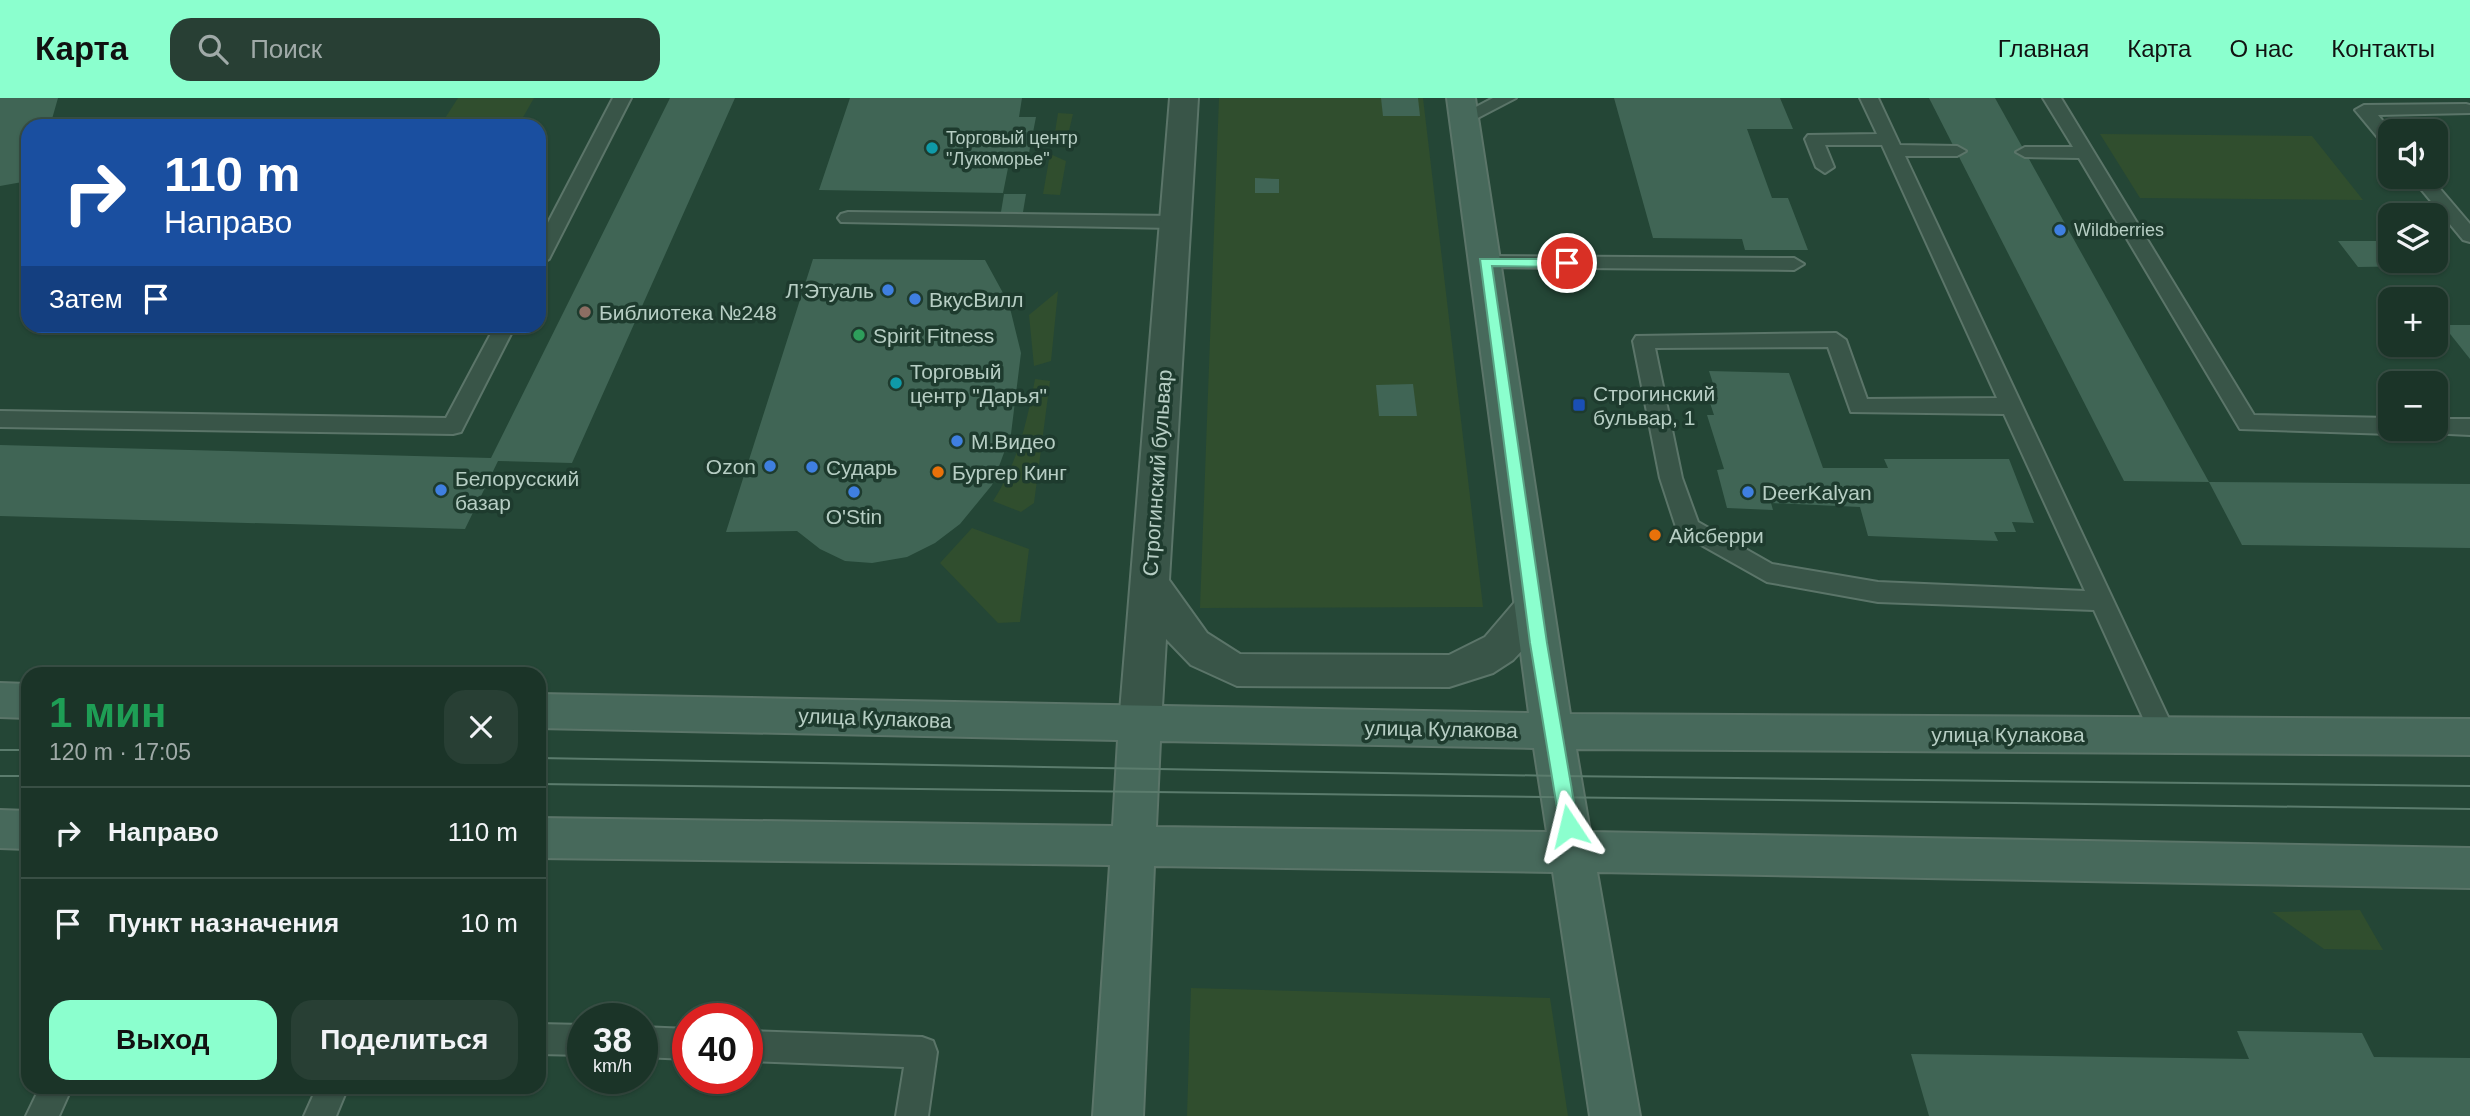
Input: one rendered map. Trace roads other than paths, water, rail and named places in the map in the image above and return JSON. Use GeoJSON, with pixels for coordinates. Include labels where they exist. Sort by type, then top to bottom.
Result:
{"type":"FeatureCollection","features":[{"type":"Feature","properties":{"kind":"main road"},"geometry":{"type":"LineString","coordinates":[[1463,108],[1552,730],[1615,1116]]}},
{"type":"Feature","properties":{"kind":"main road"},"geometry":{"type":"LineString","coordinates":[[0,700],[21,701]]}},
{"type":"Feature","properties":{"kind":"main road","name":"улица Кулакова"},"geometry":{"type":"LineString","coordinates":[[546,711],[1552,730],[2470,737]]}},
{"type":"Feature","properties":{"kind":"main road","name":"Строгинский бульвар"},"geometry":{"type":"LineString","coordinates":[[1118,1116],[1140,724]]}},
{"type":"Feature","properties":{"kind":"main road"},"geometry":{"type":"LineString","coordinates":[[0,829],[21,830]]}},
{"type":"Feature","properties":{"kind":"main road"},"geometry":{"type":"LineString","coordinates":[[546,838],[2470,868]]}},
{"type":"Feature","properties":{"kind":"street","name":"Строгинский бульвар"},"geometry":{"type":"LineString","coordinates":[[1140,724],[1184,98]]}},
{"type":"Feature","properties":{"kind":"street"},"geometry":{"type":"LineString","coordinates":[[1149,580],[1188,641],[1208,659],[1237,670],[1449,671],[1480,663],[1498,650],[1507,643],[1534,607]]}},
{"type":"Feature","properties":{"kind":"lane"},"geometry":{"type":"LineString","coordinates":[[546,245],[622,98]]}},
{"type":"Feature","properties":{"kind":"lane"},"geometry":{"type":"LineString","coordinates":[[1463,108],[1507,98]]}},
{"type":"Feature","properties":{"kind":"lane"},"geometry":{"type":"LineString","coordinates":[[1868,98],[2163,734]]}},
{"type":"Feature","properties":{"kind":"lane"},"geometry":{"type":"LineString","coordinates":[[2052,98],[2248,424],[2378,426]]}},
{"type":"Feature","properties":{"kind":"lane"},"geometry":{"type":"LineString","coordinates":[[2378,127],[2364,110],[2467,107]]}},
{"type":"Feature","properties":{"kind":"lane"},"geometry":{"type":"LineString","coordinates":[[1825,167],[1814,139],[1956,151]]}},
{"type":"Feature","properties":{"kind":"lane"},"geometry":{"type":"LineString","coordinates":[[2025,152],[2085,153]]}},
{"type":"Feature","properties":{"kind":"lane"},"geometry":{"type":"LineString","coordinates":[[2430,189],[2470,236]]}},
{"type":"Feature","properties":{"kind":"lane"},"geometry":{"type":"LineString","coordinates":[[848,218],[1174,222]]}},
{"type":"Feature","properties":{"kind":"lane"},"geometry":{"type":"LineString","coordinates":[[1485,262],[1794,264]]}},
{"type":"Feature","properties":{"kind":"lane"},"geometry":{"type":"LineString","coordinates":[[0,419],[453,426],[501,333]]}},
{"type":"Feature","properties":{"kind":"lane"},"geometry":{"type":"LineString","coordinates":[[2010,406],[1859,407],[1836,340],[1643,341],[1671,478],[1688,527],[1767,573],[1878,592],[2099,601]]}},
{"type":"Feature","properties":{"kind":"lane"},"geometry":{"type":"LineString","coordinates":[[2448,427],[2470,428]]}},
{"type":"Feature","properties":{"kind":"lane"},"geometry":{"type":"LineString","coordinates":[[546,1038],[567,1039]]}},
{"type":"Feature","properties":{"kind":"lane"},"geometry":{"type":"LineString","coordinates":[[763,1047],[922,1052],[912,1116]]}},
{"type":"Feature","properties":{"kind":"lane"},"geometry":{"type":"LineString","coordinates":[[42,1116],[53,1094]]}},
{"type":"Feature","properties":{"kind":"lane"},"geometry":{"type":"LineString","coordinates":[[320,1116],[330,1094]]}},
{"type":"Feature","properties":{"kind":"tram line"},"geometry":{"type":"LineString","coordinates":[[0,750],[21,750]]}},
{"type":"Feature","properties":{"kind":"tram line"},"geometry":{"type":"LineString","coordinates":[[546,758],[1560,776],[2470,786]]}},
{"type":"Feature","properties":{"kind":"tram line"},"geometry":{"type":"LineString","coordinates":[[0,776],[21,776]]}},
{"type":"Feature","properties":{"kind":"tram line"},"geometry":{"type":"LineString","coordinates":[[546,784],[2470,809]]}},
{"type":"Feature","properties":{"kind":"place","name":"Торговый центр \"Лукоморье\""},"geometry":{"type":"Point","coordinates":[932,148]}},
{"type":"Feature","properties":{"kind":"place","name":"Wildberries"},"geometry":{"type":"Point","coordinates":[2060,230]}},
{"type":"Feature","properties":{"kind":"place","name":"Л’Этуаль"},"geometry":{"type":"Point","coordinates":[888,290]}},
{"type":"Feature","properties":{"kind":"place","name":"ВкусВилл"},"geometry":{"type":"Point","coordinates":[915,299]}},
{"type":"Feature","properties":{"kind":"place","name":"Библиотека №248"},"geometry":{"type":"Point","coordinates":[585,312]}},
{"type":"Feature","properties":{"kind":"place","name":"Spirit Fitness"},"geometry":{"type":"Point","coordinates":[859,335]}},
{"type":"Feature","properties":{"kind":"place","name":"Торговый центр \"Дарья\""},"geometry":{"type":"Point","coordinates":[896,383]}},
{"type":"Feature","properties":{"kind":"place","name":"Строгинский бульвар, 1"},"geometry":{"type":"Point","coordinates":[1579,405]}},
{"type":"Feature","properties":{"kind":"place","name":"М.Видео"},"geometry":{"type":"Point","coordinates":[957,441]}},
{"type":"Feature","properties":{"kind":"place","name":"Ozon"},"geometry":{"type":"Point","coordinates":[770,466]}},
{"type":"Feature","properties":{"kind":"place","name":"Сударь"},"geometry":{"type":"Point","coordinates":[812,467]}},
{"type":"Feature","properties":{"kind":"place","name":"Бургер Кинг"},"geometry":{"type":"Point","coordinates":[938,472]}},
{"type":"Feature","properties":{"kind":"place","name":"Белорусский базар"},"geometry":{"type":"Point","coordinates":[441,490]}},
{"type":"Feature","properties":{"kind":"place","name":"O'Stin"},"geometry":{"type":"Point","coordinates":[854,492]}},
{"type":"Feature","properties":{"kind":"place","name":"DeerKalyan"},"geometry":{"type":"Point","coordinates":[1748,492]}},
{"type":"Feature","properties":{"kind":"place","name":"Айсберри"},"geometry":{"type":"Point","coordinates":[1655,535]}}]}
